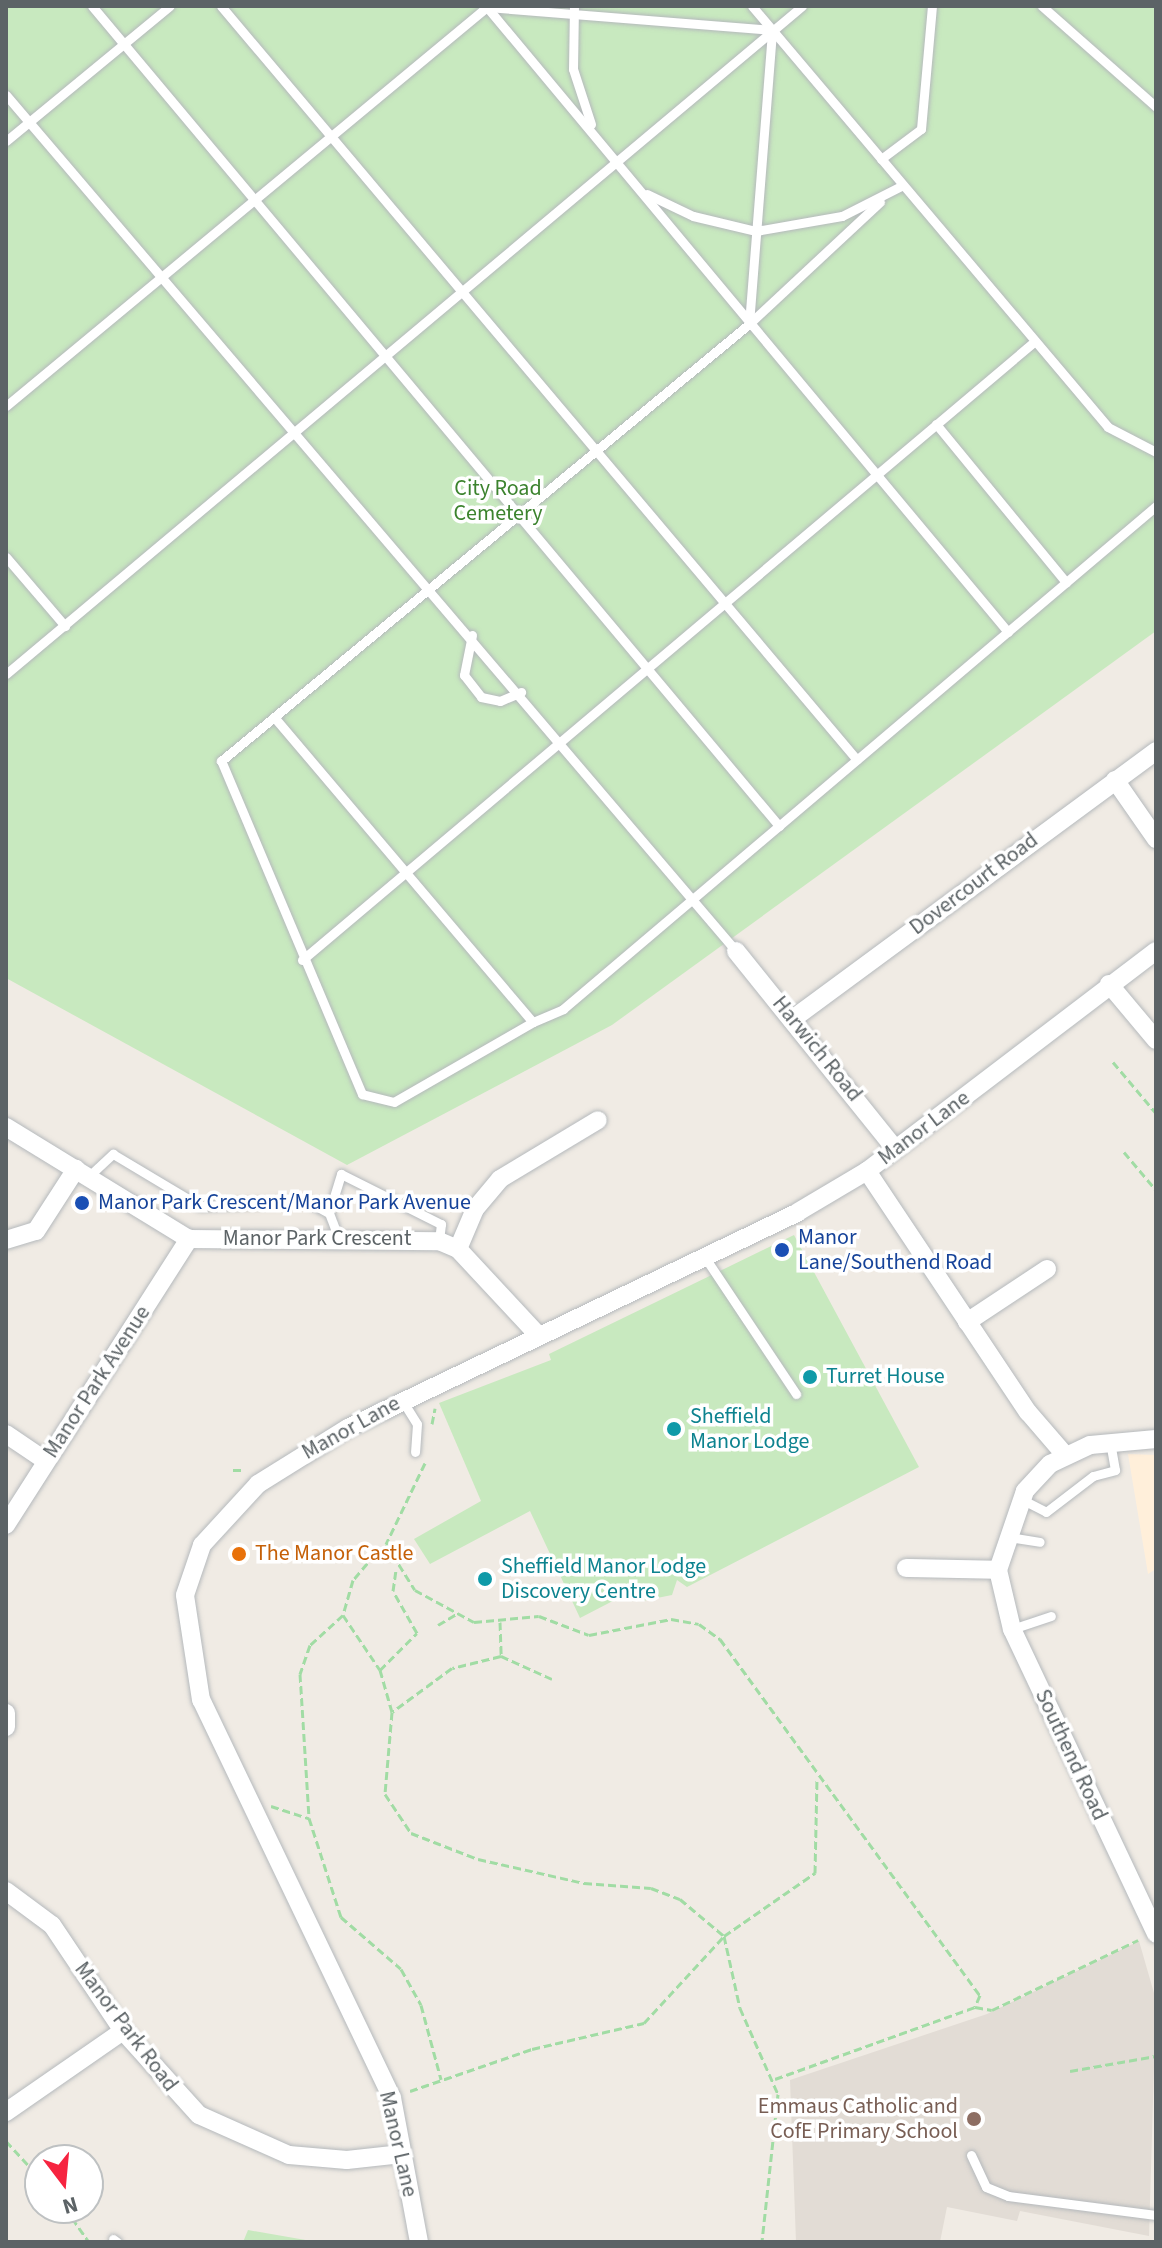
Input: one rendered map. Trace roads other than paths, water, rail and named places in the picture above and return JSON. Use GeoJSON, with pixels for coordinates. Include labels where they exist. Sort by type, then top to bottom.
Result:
{"type":"FeatureCollection","features":[{"type":"Feature","properties":{"kind":"street","name":"Dovercourt Road"},"geometry":{"type":"LineString","coordinates":[[794,1018],[1156,751]]}},
{"type":"Feature","properties":{"kind":"street"},"geometry":{"type":"LineString","coordinates":[[1115,780],[1156,839]]}},
{"type":"Feature","properties":{"kind":"street","name":"Harwich Road"},"geometry":{"type":"LineString","coordinates":[[736,951],[794,1018],[895,1149]]}},
{"type":"Feature","properties":{"kind":"street","name":"Manor Lane"},"geometry":{"type":"LineString","coordinates":[[419,2242],[392,2098],[252,1805],[191,1665],[185,1595],[191,1570],[214,1527],[258,1484],[402,1399],[704,1256],[867,1171],[1156,951]]}},
{"type":"Feature","properties":{"kind":"street"},"geometry":{"type":"LineString","coordinates":[[1109,984],[1156,1040]]}},
{"type":"Feature","properties":{"kind":"street"},"geometry":{"type":"LineString","coordinates":[[458,1249],[475,1209],[500,1179],[598,1120]]}},
{"type":"Feature","properties":{"kind":"street"},"geometry":{"type":"LineString","coordinates":[[6,1127],[189,1239]]}},
{"type":"Feature","properties":{"kind":"street"},"geometry":{"type":"LineString","coordinates":[[867,1171],[967,1322],[1065,1455],[1110,1441],[1156,1439]]}},
{"type":"Feature","properties":{"kind":"street"},"geometry":{"type":"LineString","coordinates":[[6,1240],[36,1231],[83,1173]]}},
{"type":"Feature","properties":{"kind":"street","name":"Manor Park Crescent"},"geometry":{"type":"LineString","coordinates":[[189,1239],[338,1236],[439,1241],[458,1249],[538,1335]]}},
{"type":"Feature","properties":{"kind":"street","name":"Manor Park Avenue"},"geometry":{"type":"LineString","coordinates":[[6,1525],[189,1239]]}},
{"type":"Feature","properties":{"kind":"street"},"geometry":{"type":"LineString","coordinates":[[967,1322],[1047,1269]]}},
{"type":"Feature","properties":{"kind":"street"},"geometry":{"type":"LineString","coordinates":[[6,1434],[46,1461]]}},
{"type":"Feature","properties":{"kind":"street","name":"Southend Road"},"geometry":{"type":"LineString","coordinates":[[1065,1455],[1021,1499],[1006,1537],[998,1570],[1012,1629],[1155,1933]]}},
{"type":"Feature","properties":{"kind":"street"},"geometry":{"type":"LineString","coordinates":[[906,1568],[998,1570]]}},
{"type":"Feature","properties":{"kind":"street"},"geometry":{"type":"LineString","coordinates":[[6,1713],[6,1727]]}},
{"type":"Feature","properties":{"kind":"street","name":"Manor Park Road"},"geometry":{"type":"LineString","coordinates":[[6,1891],[52,1925],[123,2031],[173,2092],[228,2132],[319,2160],[402,2154]]}},
{"type":"Feature","properties":{"kind":"street"},"geometry":{"type":"LineString","coordinates":[[6,2112],[123,2031]]}},
{"type":"Feature","properties":{"kind":"lane"},"geometry":{"type":"LineString","coordinates":[[92,6],[779,826]]}},
{"type":"Feature","properties":{"kind":"lane"},"geometry":{"type":"LineString","coordinates":[[6,141],[170,6]]}},
{"type":"Feature","properties":{"kind":"lane"},"geometry":{"type":"LineString","coordinates":[[221,6],[722,604],[857,760]]}},
{"type":"Feature","properties":{"kind":"lane"},"geometry":{"type":"LineString","coordinates":[[487,6],[644,192],[874,476],[1008,632]]}},
{"type":"Feature","properties":{"kind":"lane"},"geometry":{"type":"LineString","coordinates":[[6,406],[487,6],[573,10],[772,30]]}},
{"type":"Feature","properties":{"kind":"lane"},"geometry":{"type":"LineString","coordinates":[[752,6],[1108,427],[1156,452]]}},
{"type":"Feature","properties":{"kind":"lane"},"geometry":{"type":"LineString","coordinates":[[6,674],[299,432],[802,6]]}},
{"type":"Feature","properties":{"kind":"lane"},"geometry":{"type":"LineString","coordinates":[[881,159],[921,129],[932,6]]}},
{"type":"Feature","properties":{"kind":"lane"},"geometry":{"type":"LineString","coordinates":[[1042,6],[1156,107]]}},
{"type":"Feature","properties":{"kind":"lane"},"geometry":{"type":"LineString","coordinates":[[573,10],[573,69],[593,131]]}},
{"type":"Feature","properties":{"kind":"lane"},"geometry":{"type":"LineString","coordinates":[[749,324],[772,30]]}},
{"type":"Feature","properties":{"kind":"lane"},"geometry":{"type":"LineString","coordinates":[[6,95],[521,692],[736,951]]}},
{"type":"Feature","properties":{"kind":"lane"},"geometry":{"type":"LineString","coordinates":[[903,185],[880,202],[749,324],[221,761],[302,960],[362,1094],[394,1102],[533,1022],[563,1009],[1156,506]]}},
{"type":"Feature","properties":{"kind":"lane"},"geometry":{"type":"LineString","coordinates":[[644,192],[693,216],[756,231],[802,228],[880,202]]}},
{"type":"Feature","properties":{"kind":"lane"},"geometry":{"type":"LineString","coordinates":[[302,960],[1035,341]]}},
{"type":"Feature","properties":{"kind":"lane"},"geometry":{"type":"LineString","coordinates":[[936,424],[1066,582]]}},
{"type":"Feature","properties":{"kind":"lane"},"geometry":{"type":"LineString","coordinates":[[6,557],[65,626]]}},
{"type":"Feature","properties":{"kind":"lane"},"geometry":{"type":"LineString","coordinates":[[472,635],[464,675],[481,697],[500,701],[521,692]]}},
{"type":"Feature","properties":{"kind":"lane"},"geometry":{"type":"LineString","coordinates":[[274,717],[533,1022]]}},
{"type":"Feature","properties":{"kind":"lane"},"geometry":{"type":"LineString","coordinates":[[83,1173],[113,1154],[200,1206],[307,1201],[329,1213]]}},
{"type":"Feature","properties":{"kind":"lane"},"geometry":{"type":"LineString","coordinates":[[338,1236],[329,1213],[341,1174],[441,1224],[439,1241]]}},
{"type":"Feature","properties":{"kind":"lane"},"geometry":{"type":"LineString","coordinates":[[704,1256],[796,1394]]}},
{"type":"Feature","properties":{"kind":"lane"},"geometry":{"type":"LineString","coordinates":[[402,1399],[417,1424],[415,1452]]}},
{"type":"Feature","properties":{"kind":"lane"},"geometry":{"type":"LineString","coordinates":[[1021,1499],[1046,1512],[1093,1476],[1115,1470],[1110,1441]]}},
{"type":"Feature","properties":{"kind":"lane"},"geometry":{"type":"LineString","coordinates":[[1006,1537],[1040,1542]]}},
{"type":"Feature","properties":{"kind":"lane"},"geometry":{"type":"LineString","coordinates":[[1012,1629],[1051,1616]]}},
{"type":"Feature","properties":{"kind":"lane"},"geometry":{"type":"LineString","coordinates":[[971,2155],[986,2187],[1008,2196],[1156,2215]]}},
{"type":"Feature","properties":{"kind":"place","name":"Manor Park Crescent/Manor Park Avenue"},"geometry":{"type":"Point","coordinates":[82,1203]}},
{"type":"Feature","properties":{"kind":"place","name":"Manor Lane/Southend Road"},"geometry":{"type":"Point","coordinates":[782,1250]}},
{"type":"Feature","properties":{"kind":"place","name":"Turret House"},"geometry":{"type":"Point","coordinates":[810,1377]}},
{"type":"Feature","properties":{"kind":"place","name":"Sheffield Manor Lodge"},"geometry":{"type":"Point","coordinates":[674,1429]}},
{"type":"Feature","properties":{"kind":"place","name":"The Manor Castle"},"geometry":{"type":"Point","coordinates":[239,1554]}},
{"type":"Feature","properties":{"kind":"place","name":"Sheffield Manor Lodge Discovery Centre"},"geometry":{"type":"Point","coordinates":[485,1579]}},
{"type":"Feature","properties":{"kind":"place","name":"Emmaus Catholic and CofE Primary School"},"geometry":{"type":"Point","coordinates":[974,2119]}},
{"type":"Feature","properties":{"kind":"park label","name":"City Road Cemetery"},"geometry":{"type":"Point","coordinates":[498,500]}}]}
